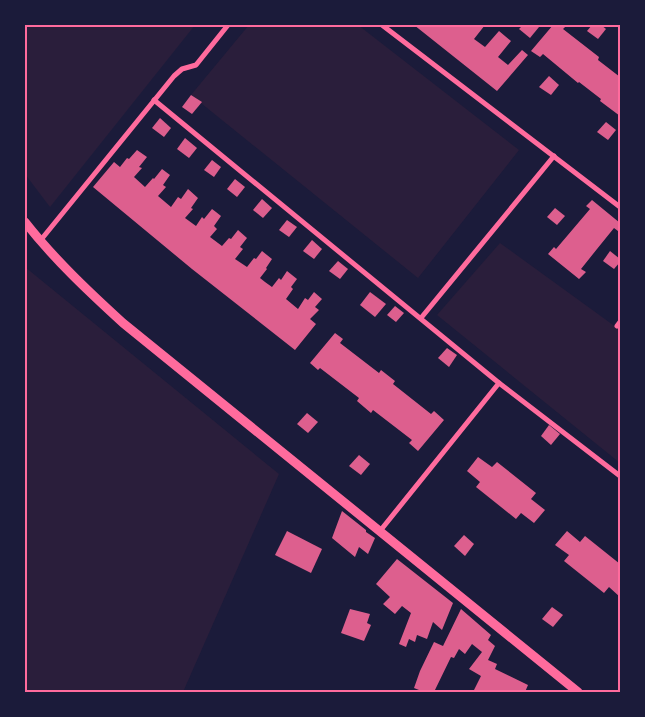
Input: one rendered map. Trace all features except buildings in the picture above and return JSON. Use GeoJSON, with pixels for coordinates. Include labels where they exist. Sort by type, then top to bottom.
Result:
{"type":"FeatureCollection","features":[{"type":"Feature","properties":{"kind":"street"},"geometry":{"type":"LineString","coordinates":[[40,241],[178,71],[196,65],[228,25]]}},
{"type":"Feature","properties":{"kind":"street"},"geometry":{"type":"LineString","coordinates":[[382,25],[620,207]]}},
{"type":"Feature","properties":{"kind":"street"},"geometry":{"type":"LineString","coordinates":[[154,100],[500,383],[620,476]]}},
{"type":"Feature","properties":{"kind":"street"},"geometry":{"type":"LineString","coordinates":[[421,318],[554,156]]}},
{"type":"Feature","properties":{"kind":"street"},"geometry":{"type":"LineString","coordinates":[[25,222],[40,241],[79,282],[123,323],[578,692]]}},
{"type":"Feature","properties":{"kind":"street"},"geometry":{"type":"LineString","coordinates":[[380,531],[500,383]]}},
{"type":"Feature","properties":{"kind":"shaded area"},"geometry":{"type":"Polygon","coordinates":[[[25,25],[195,25],[50,207],[25,174],[25,25]]]}},
{"type":"Feature","properties":{"kind":"shaded area"},"geometry":{"type":"Polygon","coordinates":[[[249,25],[358,25],[519,150],[418,278],[191,95],[249,25]]]}},
{"type":"Feature","properties":{"kind":"shaded area"},"geometry":{"type":"Polygon","coordinates":[[[500,243],[620,330],[620,463],[437,315],[500,243]]]}},
{"type":"Feature","properties":{"kind":"shaded area"},"geometry":{"type":"Polygon","coordinates":[[[25,267],[279,474],[183,692],[25,692],[25,267]]]}}]}
